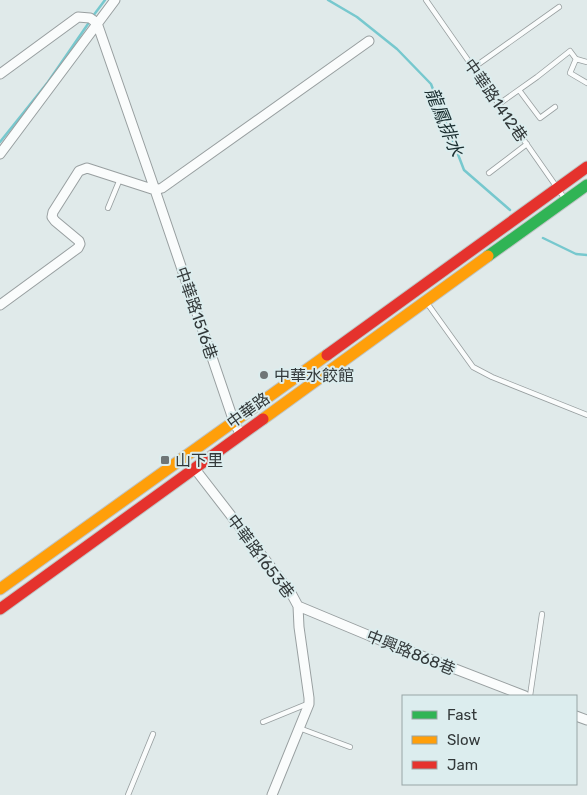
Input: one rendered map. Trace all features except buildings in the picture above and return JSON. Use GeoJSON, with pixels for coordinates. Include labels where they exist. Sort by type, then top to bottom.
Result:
{"type":"FeatureCollection","features":[{"type":"Feature","properties":{"kind":"main road","name":"中華路"},"geometry":{"type":"LineString","coordinates":[[0,589],[416,292],[587,167]]}},
{"type":"Feature","properties":{"kind":"main road","name":"中華路"},"geometry":{"type":"LineString","coordinates":[[0,609],[587,185]]}},
{"type":"Feature","properties":{"kind":"main road"},"geometry":{"type":"LineString","coordinates":[[186,457],[195,469]]}},
{"type":"Feature","properties":{"kind":"street"},"geometry":{"type":"LineString","coordinates":[[0,154],[115,0]]}},
{"type":"Feature","properties":{"kind":"street"},"geometry":{"type":"LineString","coordinates":[[0,74],[78,18],[90,18],[97,23]]}},
{"type":"Feature","properties":{"kind":"street","name":"中華路1516巷"},"geometry":{"type":"LineString","coordinates":[[97,23],[234,422],[241,435]]}},
{"type":"Feature","properties":{"kind":"street"},"geometry":{"type":"LineString","coordinates":[[0,305],[78,248],[79,241],[52,217],[53,212],[79,171],[87,168],[155,190],[162,188],[369,40]]}},
{"type":"Feature","properties":{"kind":"street","name":"中華路1653巷"},"geometry":{"type":"LineString","coordinates":[[195,469],[291,593],[298,606],[299,627],[309,698],[272,795]]}},
{"type":"Feature","properties":{"kind":"street","name":"中興路868巷"},"geometry":{"type":"LineString","coordinates":[[298,606],[522,695]]}},
{"type":"Feature","properties":{"kind":"lane","name":"中華路1412巷"},"geometry":{"type":"LineString","coordinates":[[426,0],[566,200]]}},
{"type":"Feature","properties":{"kind":"lane"},"geometry":{"type":"LineString","coordinates":[[473,68],[559,7]]}},
{"type":"Feature","properties":{"kind":"lane"},"geometry":{"type":"LineString","coordinates":[[499,104],[537,77],[570,50],[576,59],[587,62]]}},
{"type":"Feature","properties":{"kind":"lane"},"geometry":{"type":"LineString","coordinates":[[576,59],[570,73],[587,83]]}},
{"type":"Feature","properties":{"kind":"lane"},"geometry":{"type":"LineString","coordinates":[[519,90],[540,118],[555,107]]}},
{"type":"Feature","properties":{"kind":"lane"},"geometry":{"type":"LineString","coordinates":[[489,173],[527,144]]}},
{"type":"Feature","properties":{"kind":"lane"},"geometry":{"type":"LineString","coordinates":[[108,208],[120,179]]}},
{"type":"Feature","properties":{"kind":"lane"},"geometry":{"type":"LineString","coordinates":[[426,302],[473,367],[492,377],[587,415]]}},
{"type":"Feature","properties":{"kind":"lane"},"geometry":{"type":"LineString","coordinates":[[530,695],[542,614]]}},
{"type":"Feature","properties":{"kind":"lane"},"geometry":{"type":"LineString","coordinates":[[263,722],[308,704]]}},
{"type":"Feature","properties":{"kind":"lane"},"geometry":{"type":"LineString","coordinates":[[299,728],[350,747]]}},
{"type":"Feature","properties":{"kind":"lane"},"geometry":{"type":"LineString","coordinates":[[128,795],[153,734]]}},
{"type":"Feature","properties":{"kind":"waterway"},"geometry":{"type":"LineString","coordinates":[[93,16],[105,0]]}},
{"type":"Feature","properties":{"kind":"waterway","name":"龍鳳排水"},"geometry":{"type":"LineString","coordinates":[[328,0],[357,17],[397,49],[431,84],[464,170],[510,210]]}},
{"type":"Feature","properties":{"kind":"waterway"},"geometry":{"type":"LineString","coordinates":[[0,142],[48,82],[90,21]]}},
{"type":"Feature","properties":{"kind":"waterway","name":"龍鳳排水"},"geometry":{"type":"LineString","coordinates":[[543,238],[576,254],[587,255]]}},
{"type":"Feature","properties":{"kind":"traffic: fast"},"geometry":{"type":"LineString","coordinates":[[488,256],[587,185]]}},
{"type":"Feature","properties":{"kind":"traffic: slow"},"geometry":{"type":"LineString","coordinates":[[263,419],[488,256]]}},
{"type":"Feature","properties":{"kind":"traffic: slow"},"geometry":{"type":"LineString","coordinates":[[0,589],[327,355]]}},
{"type":"Feature","properties":{"kind":"traffic: jam"},"geometry":{"type":"LineString","coordinates":[[327,355],[587,167]]}},
{"type":"Feature","properties":{"kind":"traffic: jam"},"geometry":{"type":"LineString","coordinates":[[0,609],[263,419]]}},
{"type":"Feature","properties":{"kind":"place","name":"中華水餃館"},"geometry":{"type":"Point","coordinates":[264,375]}},
{"type":"Feature","properties":{"kind":"place","name":"山下里"},"geometry":{"type":"Point","coordinates":[165,460]}}]}
